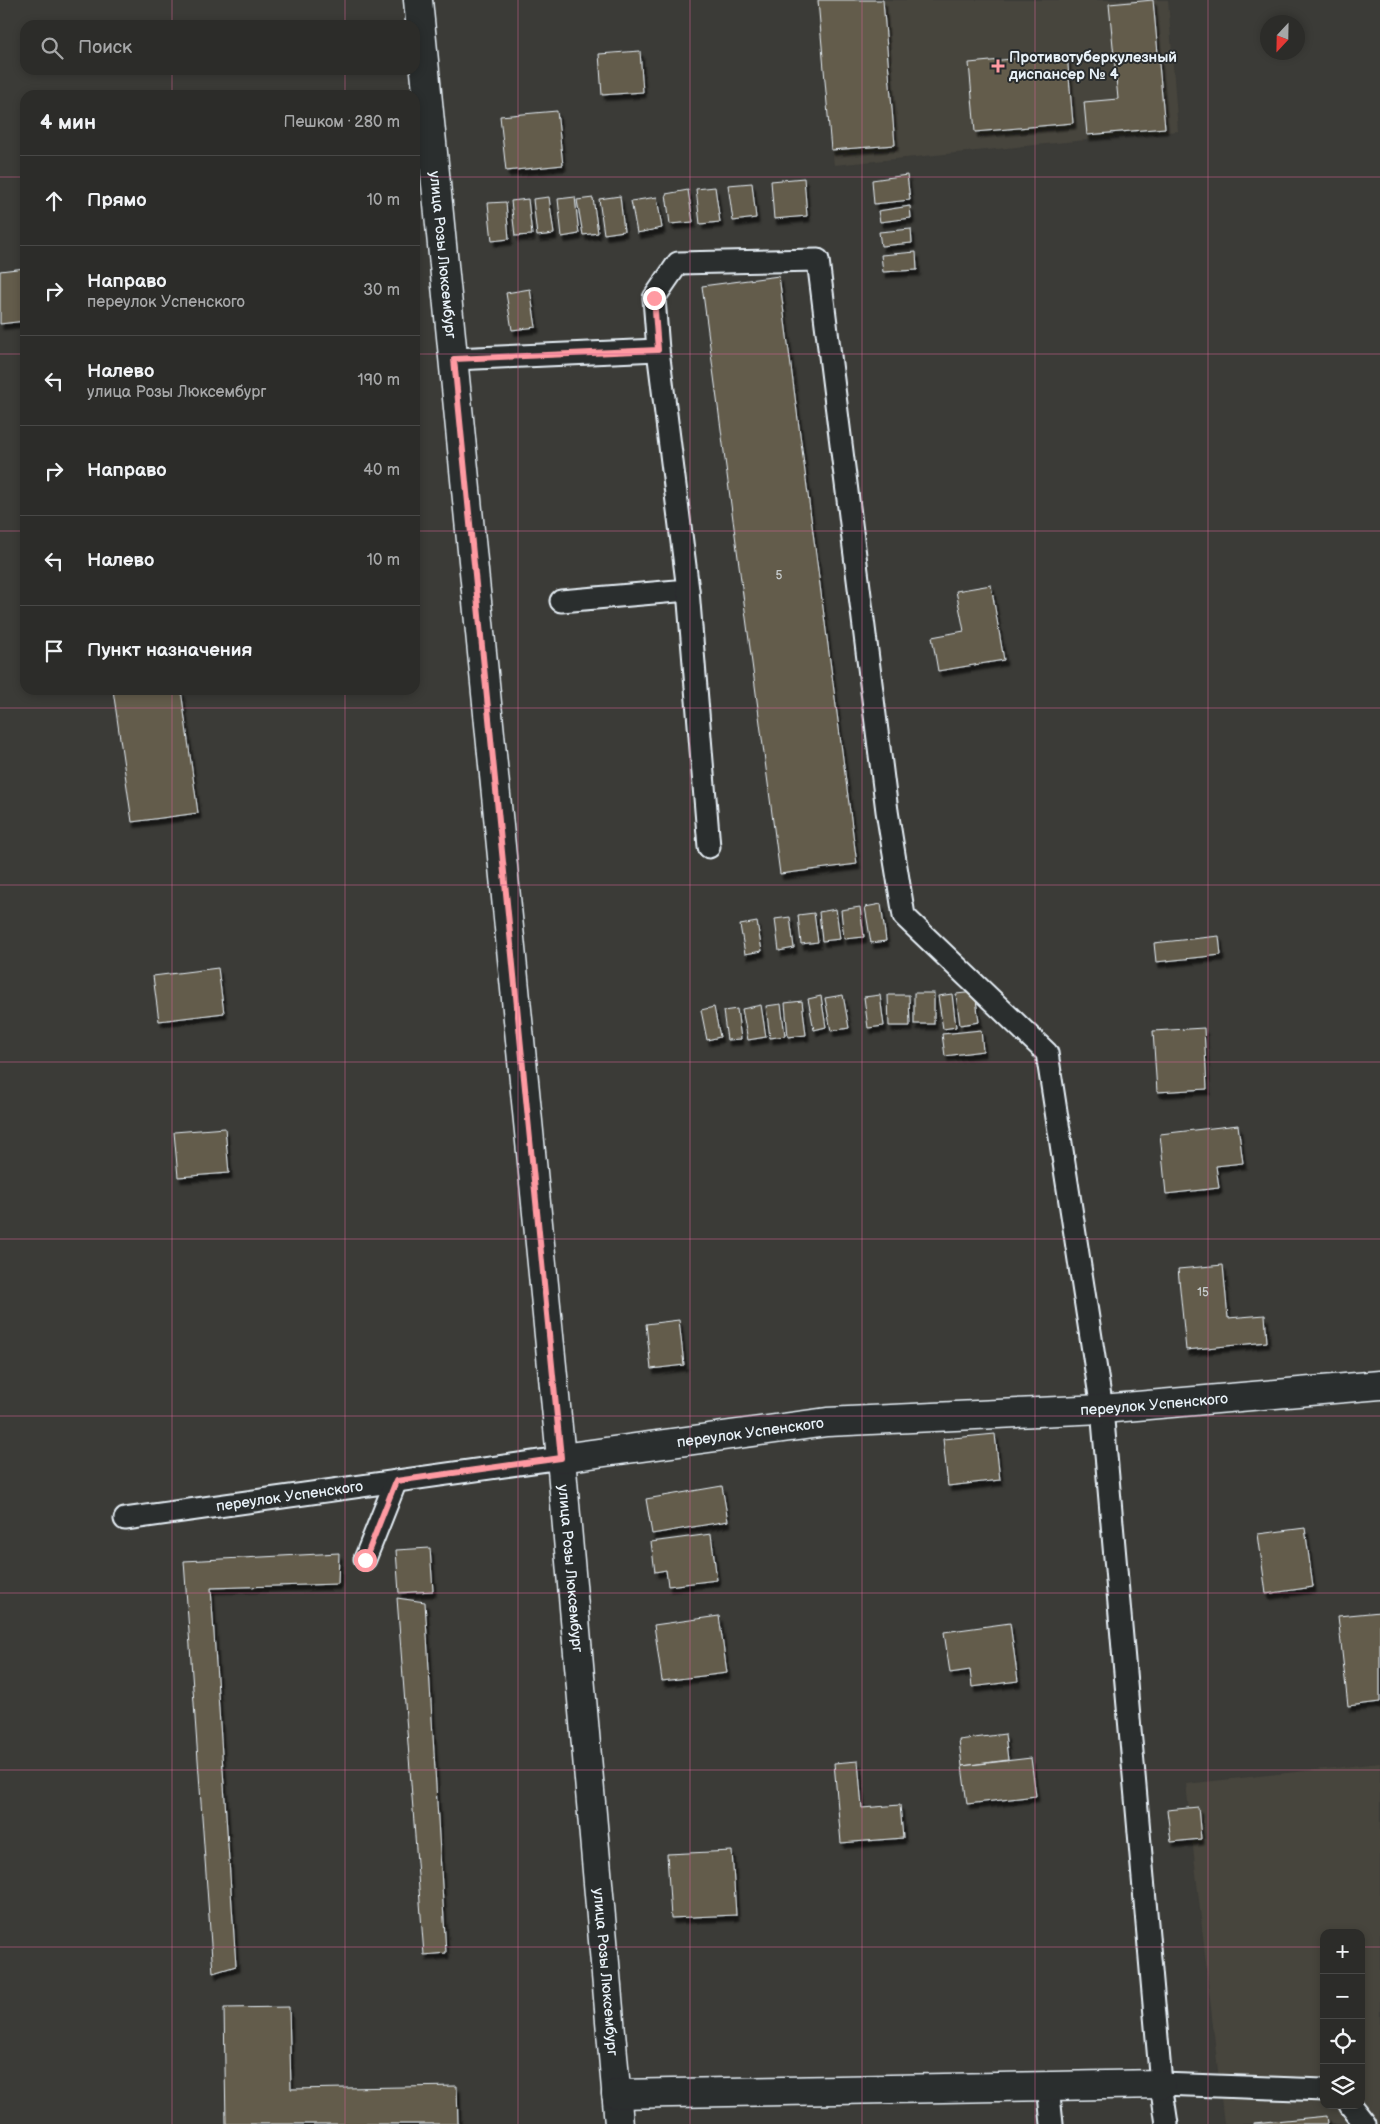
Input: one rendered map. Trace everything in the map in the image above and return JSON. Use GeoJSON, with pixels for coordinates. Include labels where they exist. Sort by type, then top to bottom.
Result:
{"type":"FeatureCollection","features":[{"type":"Feature","properties":{"kind":"street","name":"улица Розы Люксембург"},"geometry":{"type":"LineString","coordinates":[[418,0],[561,1458],[620,2124]]}},
{"type":"Feature","properties":{"kind":"street","name":"переулок Успенского"},"geometry":{"type":"LineString","coordinates":[[561,1458],[827,1422],[1102,1408],[1380,1385]]}},
{"type":"Feature","properties":{"kind":"street"},"geometry":{"type":"LineString","coordinates":[[616,2094],[1161,2084]]}},
{"type":"Feature","properties":{"kind":"lane"},"geometry":{"type":"LineString","coordinates":[[709,848],[688,590],[658,350],[654,298],[678,263],[818,260],[887,811],[904,916],[1046,1052],[1102,1408],[1161,2084],[1167,2124]]}},
{"type":"Feature","properties":{"kind":"lane"},"geometry":{"type":"LineString","coordinates":[[454,359],[658,350]]}},
{"type":"Feature","properties":{"kind":"lane"},"geometry":{"type":"LineString","coordinates":[[561,601],[688,590]]}},
{"type":"Feature","properties":{"kind":"lane","name":"переулок Успенского"},"geometry":{"type":"LineString","coordinates":[[125,1519],[561,1458]]}},
{"type":"Feature","properties":{"kind":"lane"},"geometry":{"type":"LineString","coordinates":[[365,1560],[396,1481]]}},
{"type":"Feature","properties":{"kind":"lane"},"geometry":{"type":"LineString","coordinates":[[1161,2084],[1320,2090]]}},
{"type":"Feature","properties":{"kind":"lane"},"geometry":{"type":"LineString","coordinates":[[1048,2086],[1052,2124]]}},
{"type":"Feature","properties":{"kind":"lane"},"geometry":{"type":"LineString","coordinates":[[1353,2109],[1365,2124]]}},
{"type":"Feature","properties":{"kind":"shaded area","name":"Противотуберкулезный диспансер № 4"},"geometry":{"type":"Polygon","coordinates":[[[816,0],[1168,0],[1178,131],[834,165],[816,0]]]}},
{"type":"Feature","properties":{"kind":"shaded area"},"geometry":{"type":"Polygon","coordinates":[[[1380,1763],[1380,2124],[1224,2124],[1186,1784],[1380,1763]]]}},
{"type":"Feature","properties":{"kind":"building"},"geometry":{"type":"Polygon","coordinates":[[[818,0],[883,0],[895,145],[831,150],[818,0]]]}},
{"type":"Feature","properties":{"kind":"building"},"geometry":{"type":"Polygon","coordinates":[[[1153,0],[1165,128],[1087,135],[1084,102],[1118,99],[1109,4],[1153,0]]]}},
{"type":"Feature","properties":{"kind":"building"},"geometry":{"type":"Polygon","coordinates":[[[640,51],[643,92],[602,95],[599,54],[640,51]]]}},
{"type":"Feature","properties":{"kind":"building"},"geometry":{"type":"Polygon","coordinates":[[[1067,54],[1073,123],[975,132],[969,63],[1067,54]]]}},
{"type":"Feature","properties":{"kind":"building"},"geometry":{"type":"Polygon","coordinates":[[[557,111],[563,165],[506,171],[500,116],[557,111]]]}},
{"type":"Feature","properties":{"kind":"building"},"geometry":{"type":"Polygon","coordinates":[[[907,175],[910,200],[874,204],[872,180],[907,175]]]}},
{"type":"Feature","properties":{"kind":"building"},"geometry":{"type":"Polygon","coordinates":[[[804,178],[807,216],[774,219],[771,181],[804,178]]]}},
{"type":"Feature","properties":{"kind":"building"},"geometry":{"type":"Polygon","coordinates":[[[752,183],[756,218],[733,221],[728,185],[752,183]]]}},
{"type":"Feature","properties":{"kind":"building"},"geometry":{"type":"Polygon","coordinates":[[[715,187],[720,222],[700,224],[696,189],[715,187]]]}},
{"type":"Feature","properties":{"kind":"building"},"geometry":{"type":"Polygon","coordinates":[[[688,190],[693,222],[670,224],[666,194],[688,190]]]}},
{"type":"Feature","properties":{"kind":"building"},"geometry":{"type":"Polygon","coordinates":[[[620,196],[624,231],[604,234],[599,199],[620,196]]]}},
{"type":"Feature","properties":{"kind":"building"},"geometry":{"type":"Polygon","coordinates":[[[549,197],[554,234],[537,236],[533,199],[549,197]]]}},
{"type":"Feature","properties":{"kind":"building"},"geometry":{"type":"Polygon","coordinates":[[[575,197],[579,234],[562,237],[558,199],[575,197]]]}},
{"type":"Feature","properties":{"kind":"building"},"geometry":{"type":"Polygon","coordinates":[[[657,197],[662,228],[637,233],[631,201],[657,197]]]}},
{"type":"Feature","properties":{"kind":"building"},"geometry":{"type":"Polygon","coordinates":[[[593,198],[598,233],[583,235],[577,200],[593,198]]]}},
{"type":"Feature","properties":{"kind":"building"},"geometry":{"type":"Polygon","coordinates":[[[528,199],[532,235],[515,236],[511,201],[528,199]]]}},
{"type":"Feature","properties":{"kind":"building"},"geometry":{"type":"Polygon","coordinates":[[[506,202],[509,239],[492,241],[488,203],[506,202]]]}},
{"type":"Feature","properties":{"kind":"building"},"geometry":{"type":"Polygon","coordinates":[[[910,206],[911,218],[880,222],[878,211],[910,206]]]}},
{"type":"Feature","properties":{"kind":"building"},"geometry":{"type":"Polygon","coordinates":[[[911,229],[912,243],[881,246],[879,232],[911,229]]]}},
{"type":"Feature","properties":{"kind":"building"},"geometry":{"type":"Polygon","coordinates":[[[916,252],[917,270],[883,272],[881,255],[916,252]]]}},
{"type":"Feature","properties":{"kind":"building"},"geometry":{"type":"Polygon","coordinates":[[[20,269],[20,322],[0,324],[0,271],[20,269]]]}},
{"type":"Feature","properties":{"kind":"building"},"geometry":{"type":"Polygon","coordinates":[[[779,276],[857,864],[780,874],[702,286],[779,276]]]}},
{"type":"Feature","properties":{"kind":"building"},"geometry":{"type":"Polygon","coordinates":[[[530,289],[536,327],[512,330],[506,293],[530,289]]]}},
{"type":"Feature","properties":{"kind":"building"},"geometry":{"type":"Polygon","coordinates":[[[991,585],[1004,660],[938,671],[932,637],[964,631],[956,591],[991,585]]]}},
{"type":"Feature","properties":{"kind":"building"},"geometry":{"type":"Polygon","coordinates":[[[114,695],[182,695],[198,813],[132,822],[114,695]]]}},
{"type":"Feature","properties":{"kind":"building"},"geometry":{"type":"Polygon","coordinates":[[[881,904],[886,941],[871,943],[865,907],[881,904]]]}},
{"type":"Feature","properties":{"kind":"building"},"geometry":{"type":"Polygon","coordinates":[[[860,907],[864,937],[844,939],[841,910],[860,907]]]}},
{"type":"Feature","properties":{"kind":"building"},"geometry":{"type":"Polygon","coordinates":[[[836,909],[840,939],[822,941],[819,912],[836,909]]]}},
{"type":"Feature","properties":{"kind":"building"},"geometry":{"type":"Polygon","coordinates":[[[814,913],[818,942],[801,944],[798,915],[814,913]]]}},
{"type":"Feature","properties":{"kind":"building"},"geometry":{"type":"Polygon","coordinates":[[[790,917],[794,948],[779,951],[775,919],[790,917]]]}},
{"type":"Feature","properties":{"kind":"building"},"geometry":{"type":"Polygon","coordinates":[[[757,922],[762,951],[745,954],[740,925],[757,922]]]}},
{"type":"Feature","properties":{"kind":"building"},"geometry":{"type":"Polygon","coordinates":[[[1219,936],[1221,955],[1156,962],[1154,943],[1219,936]]]}},
{"type":"Feature","properties":{"kind":"building"},"geometry":{"type":"Polygon","coordinates":[[[218,968],[224,1013],[159,1021],[153,976],[218,968]]]}},
{"type":"Feature","properties":{"kind":"building"},"geometry":{"type":"Polygon","coordinates":[[[975,992],[979,1022],[960,1025],[956,994],[975,992]]]}},
{"type":"Feature","properties":{"kind":"building"},"geometry":{"type":"Polygon","coordinates":[[[914,993],[934,993],[934,1024],[914,1024],[914,993]]]}},
{"type":"Feature","properties":{"kind":"building"},"geometry":{"type":"Polygon","coordinates":[[[952,994],[956,1027],[943,1029],[938,996],[952,994]]]}},
{"type":"Feature","properties":{"kind":"building"},"geometry":{"type":"Polygon","coordinates":[[[843,995],[849,1028],[831,1031],[825,998],[843,995]]]}},
{"type":"Feature","properties":{"kind":"building"},"geometry":{"type":"Polygon","coordinates":[[[880,995],[884,1026],[868,1028],[864,997],[880,995]]]}},
{"type":"Feature","properties":{"kind":"building"},"geometry":{"type":"Polygon","coordinates":[[[888,995],[909,995],[910,1026],[889,1026],[888,995]]]}},
{"type":"Feature","properties":{"kind":"building"},"geometry":{"type":"Polygon","coordinates":[[[821,996],[826,1027],[814,1030],[808,999],[821,996]]]}},
{"type":"Feature","properties":{"kind":"building"},"geometry":{"type":"Polygon","coordinates":[[[802,1001],[806,1035],[788,1037],[785,1003],[802,1001]]]}},
{"type":"Feature","properties":{"kind":"building"},"geometry":{"type":"Polygon","coordinates":[[[781,1004],[785,1036],[770,1038],[766,1006],[781,1004]]]}},
{"type":"Feature","properties":{"kind":"building"},"geometry":{"type":"Polygon","coordinates":[[[761,1005],[766,1037],[748,1040],[742,1009],[761,1005]]]}},
{"type":"Feature","properties":{"kind":"building"},"geometry":{"type":"Polygon","coordinates":[[[714,1007],[720,1037],[707,1040],[701,1010],[714,1007]]]}},
{"type":"Feature","properties":{"kind":"building"},"geometry":{"type":"Polygon","coordinates":[[[737,1009],[741,1039],[727,1040],[723,1011],[737,1009]]]}},
{"type":"Feature","properties":{"kind":"building"},"geometry":{"type":"Polygon","coordinates":[[[1204,1028],[1207,1089],[1157,1092],[1153,1031],[1204,1028]]]}},
{"type":"Feature","properties":{"kind":"building"},"geometry":{"type":"Polygon","coordinates":[[[981,1030],[983,1051],[945,1056],[942,1034],[981,1030]]]}},
{"type":"Feature","properties":{"kind":"building"},"geometry":{"type":"Polygon","coordinates":[[[1238,1125],[1243,1163],[1216,1166],[1219,1188],[1166,1194],[1160,1134],[1238,1125]]]}},
{"type":"Feature","properties":{"kind":"building"},"geometry":{"type":"Polygon","coordinates":[[[225,1128],[229,1173],[178,1177],[174,1132],[225,1128]]]}},
{"type":"Feature","properties":{"kind":"building"},"geometry":{"type":"Polygon","coordinates":[[[1223,1265],[1228,1318],[1265,1315],[1267,1342],[1186,1350],[1178,1269],[1223,1265]]]}},
{"type":"Feature","properties":{"kind":"building"},"geometry":{"type":"Polygon","coordinates":[[[679,1320],[684,1365],[651,1369],[646,1324],[679,1320]]]}},
{"type":"Feature","properties":{"kind":"building"},"geometry":{"type":"Polygon","coordinates":[[[995,1434],[1000,1480],[948,1486],[943,1439],[995,1434]]]}},
{"type":"Feature","properties":{"kind":"building"},"geometry":{"type":"Polygon","coordinates":[[[722,1486],[728,1521],[652,1534],[646,1499],[722,1486]]]}},
{"type":"Feature","properties":{"kind":"building"},"geometry":{"type":"Polygon","coordinates":[[[1305,1528],[1313,1587],[1266,1594],[1258,1534],[1305,1528]]]}},
{"type":"Feature","properties":{"kind":"building"},"geometry":{"type":"Polygon","coordinates":[[[711,1534],[717,1580],[668,1586],[666,1570],[655,1572],[651,1542],[711,1534]]]}},
{"type":"Feature","properties":{"kind":"building"},"geometry":{"type":"Polygon","coordinates":[[[430,1548],[433,1591],[399,1593],[396,1550],[430,1548]]]}},
{"type":"Feature","properties":{"kind":"building"},"geometry":{"type":"Polygon","coordinates":[[[339,1553],[338,1584],[211,1588],[236,1966],[213,1973],[184,1561],[339,1553]]]}},
{"type":"Feature","properties":{"kind":"building"},"geometry":{"type":"Polygon","coordinates":[[[397,1598],[425,1602],[446,1953],[424,1955],[397,1598]]]}},
{"type":"Feature","properties":{"kind":"building"},"geometry":{"type":"Polygon","coordinates":[[[1380,1612],[1380,1702],[1348,1706],[1338,1616],[1380,1612]]]}},
{"type":"Feature","properties":{"kind":"building"},"geometry":{"type":"Polygon","coordinates":[[[719,1616],[727,1673],[662,1681],[654,1625],[719,1616]]]}},
{"type":"Feature","properties":{"kind":"building"},"geometry":{"type":"Polygon","coordinates":[[[1010,1623],[1018,1681],[972,1687],[970,1670],[950,1673],[944,1632],[1010,1623]]]}},
{"type":"Feature","properties":{"kind":"building"},"geometry":{"type":"Polygon","coordinates":[[[1005,1734],[1008,1760],[962,1766],[959,1740],[1005,1734]]]}},
{"type":"Feature","properties":{"kind":"building"},"geometry":{"type":"Polygon","coordinates":[[[1031,1758],[1036,1796],[967,1804],[962,1766],[1031,1758]]]}},
{"type":"Feature","properties":{"kind":"building"},"geometry":{"type":"Polygon","coordinates":[[[858,1761],[862,1808],[900,1805],[903,1838],[841,1843],[834,1763],[858,1761]]]}},
{"type":"Feature","properties":{"kind":"building"},"geometry":{"type":"Polygon","coordinates":[[[1198,1807],[1201,1839],[1171,1842],[1167,1810],[1198,1807]]]}},
{"type":"Feature","properties":{"kind":"building"},"geometry":{"type":"Polygon","coordinates":[[[732,1851],[736,1915],[671,1918],[667,1854],[732,1851]]]}},
{"type":"Feature","properties":{"kind":"building"},"geometry":{"type":"Polygon","coordinates":[[[289,2007],[291,2089],[457,2086],[458,2124],[226,2124],[224,2008],[289,2007]]]}},
{"type":"Feature","properties":{"kind":"building"},"geometry":{"type":"Polygon","coordinates":[[[1327,2116],[1328,2124],[1254,2124],[1254,2123],[1327,2116]]]}},
{"type":"Feature","properties":{"kind":"place","name":"Противотуберкулезный диспансер № 4"},"geometry":{"type":"Point","coordinates":[998,66]}},
{"type":"Feature","properties":{"kind":"route"},"geometry":{"type":"LineString","coordinates":[[365,1560],[396,1481],[561,1458],[523,1084],[454,359],[658,350],[654,298]]}}]}
